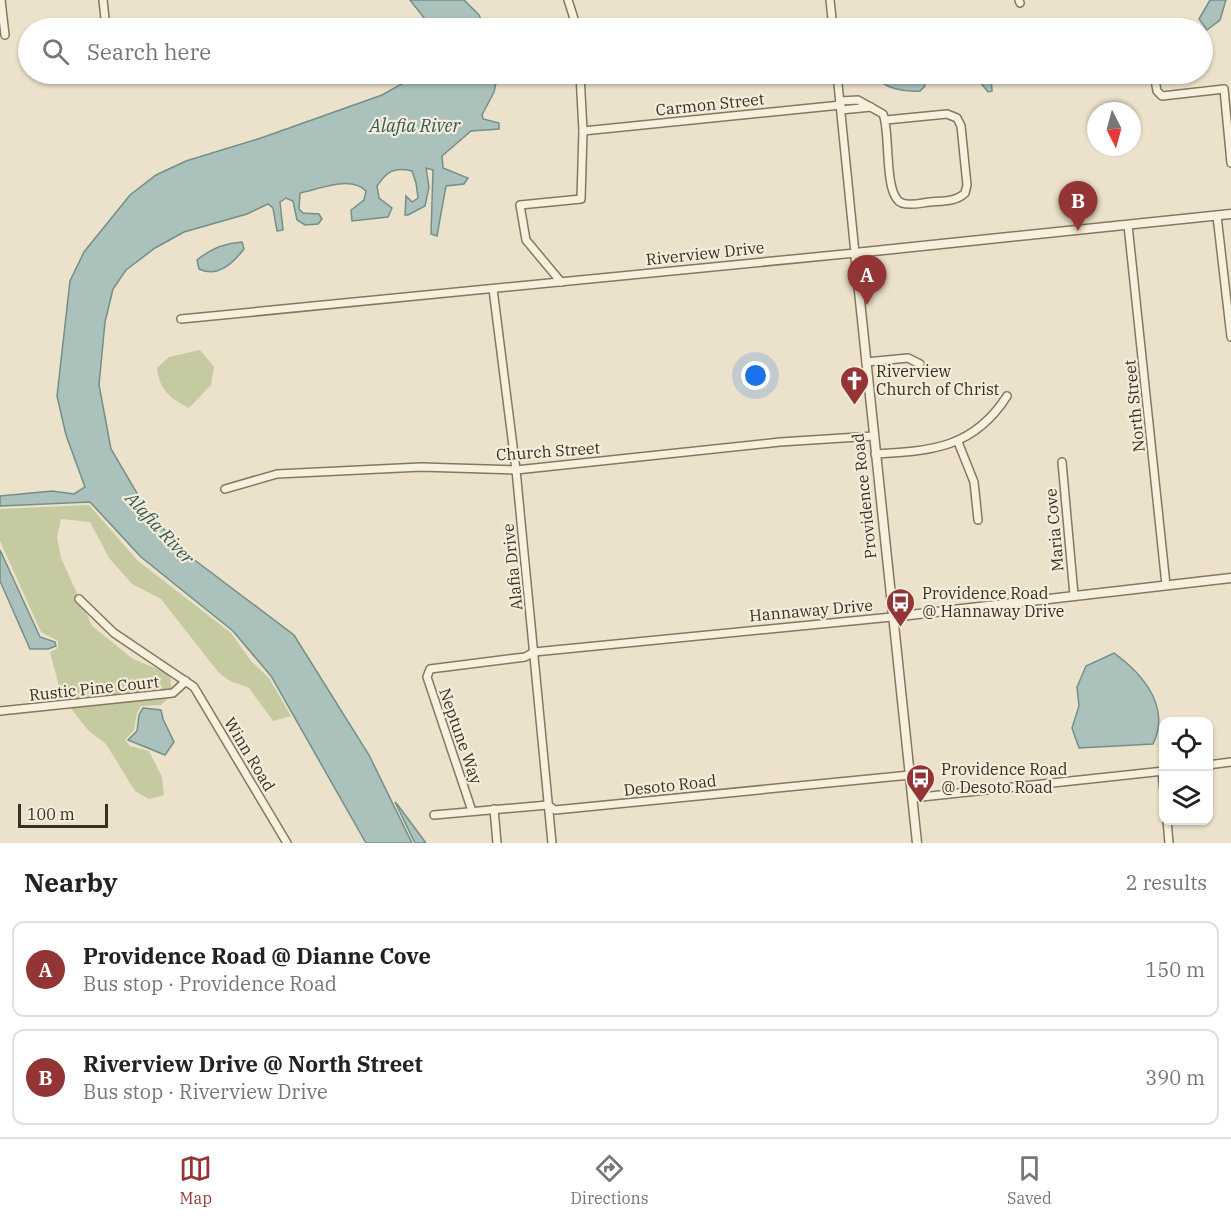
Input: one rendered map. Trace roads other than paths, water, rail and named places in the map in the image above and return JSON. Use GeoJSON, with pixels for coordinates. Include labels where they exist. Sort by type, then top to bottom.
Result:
{"type":"FeatureCollection","features":[{"type":"Feature","properties":{"kind":"street"},"geometry":{"type":"LineString","coordinates":[[1,0],[5,35]]}},
{"type":"Feature","properties":{"kind":"street"},"geometry":{"type":"LineString","coordinates":[[104,0],[105,18]]}},
{"type":"Feature","properties":{"kind":"street"},"geometry":{"type":"LineString","coordinates":[[568,0],[574,18]]}},
{"type":"Feature","properties":{"kind":"street"},"geometry":{"type":"LineString","coordinates":[[830,0],[832,18]]}},
{"type":"Feature","properties":{"kind":"street"},"geometry":{"type":"LineString","coordinates":[[561,282],[526,240],[520,205],[581,199],[583,131],[581,84]]}},
{"type":"Feature","properties":{"kind":"street","name":"Providence Road"},"geometry":{"type":"LineString","coordinates":[[838,84],[916,843]]}},
{"type":"Feature","properties":{"kind":"street"},"geometry":{"type":"LineString","coordinates":[[1156,84],[1157,92],[1162,96],[1224,89],[1231,163]]}},
{"type":"Feature","properties":{"kind":"street","name":"Carmon Street"},"geometry":{"type":"LineString","coordinates":[[583,131],[841,106],[874,107],[883,114],[886,120]]}},
{"type":"Feature","properties":{"kind":"street"},"geometry":{"type":"LineString","coordinates":[[946,114],[957,118],[961,126],[967,185],[965,193],[957,199],[908,204],[896,199],[890,181],[886,120],[946,114]]}},
{"type":"Feature","properties":{"kind":"street","name":"Riverview Drive"},"geometry":{"type":"LineString","coordinates":[[181,319],[1231,214]]}},
{"type":"Feature","properties":{"kind":"street"},"geometry":{"type":"LineString","coordinates":[[1217,216],[1231,337]]}},
{"type":"Feature","properties":{"kind":"street","name":"North Street"},"geometry":{"type":"LineString","coordinates":[[1128,225],[1166,585]]}},
{"type":"Feature","properties":{"kind":"street","name":"Alafia Drive"},"geometry":{"type":"LineString","coordinates":[[493,289],[516,470],[552,843]]}},
{"type":"Feature","properties":{"kind":"street"},"geometry":{"type":"LineString","coordinates":[[866,362],[908,358],[920,364]]}},
{"type":"Feature","properties":{"kind":"street"},"geometry":{"type":"LineString","coordinates":[[875,454],[934,448],[958,442],[975,433],[998,410],[1006,396]]}},
{"type":"Feature","properties":{"kind":"street","name":"Church Street"},"geometry":{"type":"LineString","coordinates":[[225,489],[277,474],[422,467],[516,470],[780,442],[874,436]]}},
{"type":"Feature","properties":{"kind":"street"},"geometry":{"type":"LineString","coordinates":[[958,442],[974,482],[978,520]]}},
{"type":"Feature","properties":{"kind":"street","name":"Maria Cove"},"geometry":{"type":"LineString","coordinates":[[1062,462],[1074,595]]}},
{"type":"Feature","properties":{"kind":"street","name":"Hannaway Drive"},"geometry":{"type":"LineString","coordinates":[[430,669],[525,657],[534,652],[892,617],[1231,578]]}},
{"type":"Feature","properties":{"kind":"street","name":"Winn Road"},"geometry":{"type":"LineString","coordinates":[[79,599],[114,633],[194,687],[287,843]]}},
{"type":"Feature","properties":{"kind":"street","name":"Neptune Way"},"geometry":{"type":"LineString","coordinates":[[430,669],[427,677],[472,811]]}},
{"type":"Feature","properties":{"kind":"street","name":"Rustic Pine Court"},"geometry":{"type":"LineString","coordinates":[[0,711],[173,693],[186,681]]}},
{"type":"Feature","properties":{"kind":"street"},"geometry":{"type":"LineString","coordinates":[[1213,764],[1231,762]]}},
{"type":"Feature","properties":{"kind":"street"},"geometry":{"type":"LineString","coordinates":[[912,798],[1159,771]]}},
{"type":"Feature","properties":{"kind":"street","name":"Desoto Road"},"geometry":{"type":"LineString","coordinates":[[435,814],[548,805],[555,810],[910,775]]}},
{"type":"Feature","properties":{"kind":"street"},"geometry":{"type":"LineString","coordinates":[[494,809],[497,843]]}},
{"type":"Feature","properties":{"kind":"street"},"geometry":{"type":"LineString","coordinates":[[1167,825],[1169,843]]}},
{"type":"Feature","properties":{"kind":"water"},"geometry":{"type":"Polygon","coordinates":[[[410,0],[464,0],[480,18],[424,18],[410,0]]]}},
{"type":"Feature","properties":{"kind":"water"},"geometry":{"type":"Polygon","coordinates":[[[1210,0],[1226,0],[1220,20],[1213,25],[1213,18],[1200,18],[1210,0]]]}},
{"type":"Feature","properties":{"kind":"water","name":"Alafia River"},"geometry":{"type":"Polygon","coordinates":[[[402,84],[496,84],[482,115],[483,119],[499,123],[499,129],[471,131],[442,156],[443,168],[468,178],[464,184],[446,186],[437,236],[431,234],[433,170],[426,168],[429,187],[425,206],[408,215],[405,215],[406,196],[412,202],[418,198],[416,183],[412,171],[396,170],[384,177],[377,186],[379,198],[392,208],[388,217],[352,221],[351,210],[364,200],[366,191],[360,186],[344,184],[325,186],[300,193],[299,209],[303,213],[319,214],[322,219],[318,224],[305,225],[297,220],[293,201],[286,198],[280,202],[283,230],[277,231],[273,208],[268,204],[247,214],[184,232],[155,248],[126,270],[113,289],[105,322],[99,385],[111,449],[148,512],[188,555],[294,635],[369,755],[412,843],[366,843],[271,676],[233,631],[141,557],[90,502],[0,506],[0,496],[52,491],[74,494],[85,487],[66,435],[57,396],[70,281],[84,252],[130,195],[156,175],[186,161],[261,138],[382,95],[402,84]]]}},
{"type":"Feature","properties":{"kind":"water"},"geometry":{"type":"Polygon","coordinates":[[[885,84],[925,84],[925,86],[920,91],[908,91],[885,84]]]}},
{"type":"Feature","properties":{"kind":"water"},"geometry":{"type":"Polygon","coordinates":[[[982,84],[992,84],[992,91],[988,92],[982,84]]]}},
{"type":"Feature","properties":{"kind":"water"},"geometry":{"type":"Polygon","coordinates":[[[242,242],[244,249],[224,268],[212,272],[199,269],[197,260],[207,253],[223,245],[242,242]]]}},
{"type":"Feature","properties":{"kind":"water"},"geometry":{"type":"Polygon","coordinates":[[[0,550],[40,637],[55,642],[56,646],[48,649],[30,649],[0,581],[0,550]]]}},
{"type":"Feature","properties":{"kind":"water"},"geometry":{"type":"Polygon","coordinates":[[[1114,653],[1144,681],[1156,704],[1159,717],[1158,730],[1153,744],[1079,748],[1072,728],[1079,706],[1077,687],[1086,666],[1114,653]]]}},
{"type":"Feature","properties":{"kind":"water"},"geometry":{"type":"Polygon","coordinates":[[[143,708],[161,710],[174,742],[165,755],[128,740],[137,731],[139,715],[143,708]]]}},
{"type":"Feature","properties":{"kind":"water"},"geometry":{"type":"Polygon","coordinates":[[[395,802],[397,804],[426,843],[415,843],[395,802]]]}},
{"type":"Feature","properties":{"kind":"place","name":"Riverview Drive @ North Street"},"geometry":{"type":"Point","coordinates":[1078,231]}},
{"type":"Feature","properties":{"kind":"place","name":"Providence Road @ Dianne Cove"},"geometry":{"type":"Point","coordinates":[867,305]}},
{"type":"Feature","properties":{"kind":"place","name":"Riverview Church of Christ"},"geometry":{"type":"Point","coordinates":[855,406]}},
{"type":"Feature","properties":{"kind":"place","name":"Providence Road @ Hannaway Drive"},"geometry":{"type":"Point","coordinates":[901,628]}},
{"type":"Feature","properties":{"kind":"place","name":"Providence Road @ Desoto Road"},"geometry":{"type":"Point","coordinates":[920,804]}}]}
